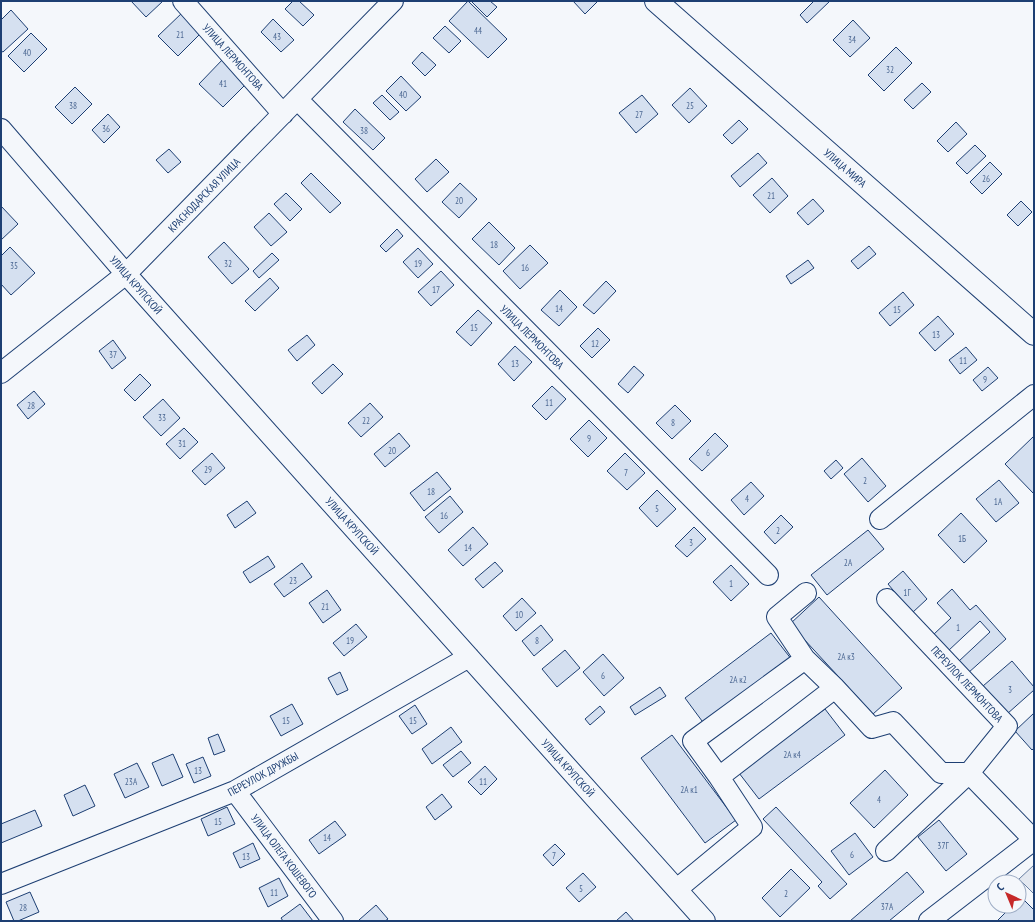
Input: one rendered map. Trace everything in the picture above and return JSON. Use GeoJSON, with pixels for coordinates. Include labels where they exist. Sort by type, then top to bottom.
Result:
{"type":"FeatureCollection","features":[{"type":"Feature","properties":{"kind":"main road","name":"УЛИЦА МИРА"},"geometry":{"type":"LineString","coordinates":[[656,1],[1034,334]]}},
{"type":"Feature","properties":{"kind":"street","name":"УЛИЦА ЛЕРМОНТОВА"},"geometry":{"type":"LineString","coordinates":[[183,1],[283,114]]}},
{"type":"Feature","properties":{"kind":"street","name":"КРАСНОДАРСКАЯ УЛИЦА"},"geometry":{"type":"LineString","coordinates":[[1,373],[126,274],[393,1]]}},
{"type":"Feature","properties":{"kind":"street","name":"УЛИЦА ЛЕРМОНТОВА"},"geometry":{"type":"LineString","coordinates":[[297,99],[768,575]]}},
{"type":"Feature","properties":{"kind":"street","name":"УЛИЦА КРУПСКОЙ"},"geometry":{"type":"LineString","coordinates":[[1,129],[126,274],[705,921]]}},
{"type":"Feature","properties":{"kind":"street"},"geometry":{"type":"LineString","coordinates":[[880,519],[1034,395]]}},
{"type":"Feature","properties":{"kind":"street"},"geometry":{"type":"LineString","coordinates":[[806,593],[777,617],[805,659],[835,688],[872,728],[894,722],[940,773],[969,773],[1034,840],[929,921]]}},
{"type":"Feature","properties":{"kind":"street","name":"ПЕРЕУЛОК ЛЕРМОНТОВА"},"geometry":{"type":"LineString","coordinates":[[887,599],[1006,726],[969,773]]}},
{"type":"Feature","properties":{"kind":"street","name":"ПЕРЕУЛОК ДРУЖБЫ"},"geometry":{"type":"LineString","coordinates":[[1,884],[235,791],[469,657]]}},
{"type":"Feature","properties":{"kind":"street"},"geometry":{"type":"LineString","coordinates":[[677,889],[752,826],[693,741],[805,659]]}},
{"type":"Feature","properties":{"kind":"street"},"geometry":{"type":"LineString","coordinates":[[719,777],[835,688]]}},
{"type":"Feature","properties":{"kind":"street"},"geometry":{"type":"LineString","coordinates":[[886,851],[969,773]]}},
{"type":"Feature","properties":{"kind":"street","name":"УЛИЦА ОЛЕГА КОШЕВОГО"},"geometry":{"type":"LineString","coordinates":[[235,791],[333,921]]}},
{"type":"Feature","properties":{"kind":"shaded area"},"geometry":{"type":"Polygon","coordinates":[[[1034,865],[1034,894],[1027,887],[1027,874],[1024,874],[1034,865]]]}},
{"type":"Feature","properties":{"kind":"building"},"geometry":{"type":"Polygon","coordinates":[[[131,1],[163,1],[146,17],[131,1]]]}},
{"type":"Feature","properties":{"kind":"building"},"geometry":{"type":"Polygon","coordinates":[[[293,1],[299,1],[314,15],[303,26],[285,9],[293,1]]]}},
{"type":"Feature","properties":{"kind":"building"},"geometry":{"type":"Polygon","coordinates":[[[468,1],[507,39],[488,58],[449,21],[468,1]]]}},
{"type":"Feature","properties":{"kind":"building"},"geometry":{"type":"Polygon","coordinates":[[[490,1],[497,7],[487,17],[472,2],[490,1]]]}},
{"type":"Feature","properties":{"kind":"building"},"geometry":{"type":"Polygon","coordinates":[[[573,1],[598,1],[585,14],[573,1]]]}},
{"type":"Feature","properties":{"kind":"building"},"geometry":{"type":"Polygon","coordinates":[[[814,1],[830,1],[807,23],[800,15],[814,1]]]}},
{"type":"Feature","properties":{"kind":"building"},"geometry":{"type":"Polygon","coordinates":[[[11,10],[28,29],[3,52],[1,51],[1,20],[11,10]]]}},
{"type":"Feature","properties":{"kind":"building"},"geometry":{"type":"Polygon","coordinates":[[[183,12],[202,32],[178,56],[158,36],[183,12]]]}},
{"type":"Feature","properties":{"kind":"building"},"geometry":{"type":"Polygon","coordinates":[[[273,19],[294,40],[281,52],[261,32],[273,19]]]}},
{"type":"Feature","properties":{"kind":"building"},"geometry":{"type":"Polygon","coordinates":[[[853,20],[870,38],[850,57],[833,40],[853,20]]]}},
{"type":"Feature","properties":{"kind":"building"},"geometry":{"type":"Polygon","coordinates":[[[445,26],[461,41],[449,53],[433,38],[445,26]]]}},
{"type":"Feature","properties":{"kind":"building"},"geometry":{"type":"Polygon","coordinates":[[[31,33],[47,49],[24,72],[8,56],[31,33]]]}},
{"type":"Feature","properties":{"kind":"building"},"geometry":{"type":"Polygon","coordinates":[[[896,47],[912,63],[884,91],[868,75],[896,47]]]}},
{"type":"Feature","properties":{"kind":"building"},"geometry":{"type":"Polygon","coordinates":[[[422,52],[436,65],[425,76],[412,63],[422,52]]]}},
{"type":"Feature","properties":{"kind":"building"},"geometry":{"type":"Polygon","coordinates":[[[224,58],[248,82],[223,107],[199,84],[224,58]]]}},
{"type":"Feature","properties":{"kind":"building"},"geometry":{"type":"Polygon","coordinates":[[[401,76],[421,97],[406,111],[386,91],[401,76]]]}},
{"type":"Feature","properties":{"kind":"building"},"geometry":{"type":"Polygon","coordinates":[[[922,83],[931,92],[913,109],[904,100],[922,83]]]}},
{"type":"Feature","properties":{"kind":"building"},"geometry":{"type":"Polygon","coordinates":[[[75,87],[92,104],[72,124],[55,107],[75,87]]]}},
{"type":"Feature","properties":{"kind":"building"},"geometry":{"type":"Polygon","coordinates":[[[690,88],[707,106],[689,123],[672,105],[690,88]]]}},
{"type":"Feature","properties":{"kind":"building"},"geometry":{"type":"Polygon","coordinates":[[[382,95],[399,112],[390,120],[373,103],[382,95]]]}},
{"type":"Feature","properties":{"kind":"building"},"geometry":{"type":"Polygon","coordinates":[[[642,95],[658,114],[636,133],[619,113],[642,95]]]}},
{"type":"Feature","properties":{"kind":"building"},"geometry":{"type":"Polygon","coordinates":[[[355,109],[385,138],[373,150],[343,122],[355,109]]]}},
{"type":"Feature","properties":{"kind":"building"},"geometry":{"type":"Polygon","coordinates":[[[108,114],[120,127],[104,143],[92,130],[108,114]]]}},
{"type":"Feature","properties":{"kind":"building"},"geometry":{"type":"Polygon","coordinates":[[[739,120],[748,129],[732,144],[723,135],[739,120]]]}},
{"type":"Feature","properties":{"kind":"building"},"geometry":{"type":"Polygon","coordinates":[[[956,122],[967,134],[948,152],[937,141],[956,122]]]}},
{"type":"Feature","properties":{"kind":"building"},"geometry":{"type":"Polygon","coordinates":[[[975,145],[986,156],[967,174],[956,163],[975,145]]]}},
{"type":"Feature","properties":{"kind":"building"},"geometry":{"type":"Polygon","coordinates":[[[169,149],[181,162],[168,173],[156,160],[169,149]]]}},
{"type":"Feature","properties":{"kind":"building"},"geometry":{"type":"Polygon","coordinates":[[[758,153],[767,163],[740,187],[731,176],[758,153]]]}},
{"type":"Feature","properties":{"kind":"building"},"geometry":{"type":"Polygon","coordinates":[[[436,159],[449,172],[427,192],[415,179],[436,159]]]}},
{"type":"Feature","properties":{"kind":"building"},"geometry":{"type":"Polygon","coordinates":[[[990,162],[1002,174],[982,194],[970,182],[990,162]]]}},
{"type":"Feature","properties":{"kind":"building"},"geometry":{"type":"Polygon","coordinates":[[[311,173],[341,203],[330,213],[301,183],[311,173]]]}},
{"type":"Feature","properties":{"kind":"building"},"geometry":{"type":"Polygon","coordinates":[[[772,178],[788,196],[770,213],[753,195],[772,178]]]}},
{"type":"Feature","properties":{"kind":"building"},"geometry":{"type":"Polygon","coordinates":[[[460,183],[477,199],[459,218],[442,202],[460,183]]]}},
{"type":"Feature","properties":{"kind":"building"},"geometry":{"type":"Polygon","coordinates":[[[286,193],[302,209],[290,221],[274,204],[286,193]]]}},
{"type":"Feature","properties":{"kind":"building"},"geometry":{"type":"Polygon","coordinates":[[[813,199],[824,211],[808,225],[797,213],[813,199]]]}},
{"type":"Feature","properties":{"kind":"building"},"geometry":{"type":"Polygon","coordinates":[[[1021,201],[1032,212],[1018,226],[1007,215],[1021,201]]]}},
{"type":"Feature","properties":{"kind":"building"},"geometry":{"type":"Polygon","coordinates":[[[1,206],[18,224],[1,240],[1,206]]]}},
{"type":"Feature","properties":{"kind":"building"},"geometry":{"type":"Polygon","coordinates":[[[269,213],[287,232],[271,246],[254,227],[269,213]]]}},
{"type":"Feature","properties":{"kind":"building"},"geometry":{"type":"Polygon","coordinates":[[[489,222],[515,248],[499,265],[472,239],[489,222]]]}},
{"type":"Feature","properties":{"kind":"building"},"geometry":{"type":"Polygon","coordinates":[[[397,229],[403,236],[386,252],[380,246],[397,229]]]}},
{"type":"Feature","properties":{"kind":"building"},"geometry":{"type":"Polygon","coordinates":[[[224,242],[249,269],[232,284],[208,257],[224,242]]]}},
{"type":"Feature","properties":{"kind":"building"},"geometry":{"type":"Polygon","coordinates":[[[530,245],[548,263],[520,289],[503,271],[530,245]]]}},
{"type":"Feature","properties":{"kind":"building"},"geometry":{"type":"Polygon","coordinates":[[[869,246],[876,254],[858,269],[851,261],[869,246]]]}},
{"type":"Feature","properties":{"kind":"building"},"geometry":{"type":"Polygon","coordinates":[[[10,247],[35,273],[11,295],[1,284],[1,256],[10,247]]]}},
{"type":"Feature","properties":{"kind":"building"},"geometry":{"type":"Polygon","coordinates":[[[418,248],[433,264],[418,278],[403,262],[418,248]]]}},
{"type":"Feature","properties":{"kind":"building"},"geometry":{"type":"Polygon","coordinates":[[[272,253],[279,260],[259,278],[253,271],[272,253]]]}},
{"type":"Feature","properties":{"kind":"building"},"geometry":{"type":"Polygon","coordinates":[[[808,260],[814,268],[791,284],[786,276],[808,260]]]}},
{"type":"Feature","properties":{"kind":"building"},"geometry":{"type":"Polygon","coordinates":[[[441,271],[454,285],[431,306],[418,292],[441,271]]]}},
{"type":"Feature","properties":{"kind":"building"},"geometry":{"type":"Polygon","coordinates":[[[270,278],[279,288],[255,311],[245,301],[270,278]]]}},
{"type":"Feature","properties":{"kind":"building"},"geometry":{"type":"Polygon","coordinates":[[[606,281],[616,291],[594,314],[583,305],[606,281]]]}},
{"type":"Feature","properties":{"kind":"building"},"geometry":{"type":"Polygon","coordinates":[[[560,290],[577,307],[559,326],[541,310],[560,290]]]}},
{"type":"Feature","properties":{"kind":"building"},"geometry":{"type":"Polygon","coordinates":[[[903,292],[914,305],[890,326],[879,313],[903,292]]]}},
{"type":"Feature","properties":{"kind":"building"},"geometry":{"type":"Polygon","coordinates":[[[478,310],[492,323],[471,346],[456,332],[478,310]]]}},
{"type":"Feature","properties":{"kind":"building"},"geometry":{"type":"Polygon","coordinates":[[[938,316],[954,334],[935,351],[919,333],[938,316]]]}},
{"type":"Feature","properties":{"kind":"building"},"geometry":{"type":"Polygon","coordinates":[[[598,328],[610,340],[592,358],[580,346],[598,328]]]}},
{"type":"Feature","properties":{"kind":"building"},"geometry":{"type":"Polygon","coordinates":[[[307,335],[315,345],[297,361],[288,350],[307,335]]]}},
{"type":"Feature","properties":{"kind":"building"},"geometry":{"type":"Polygon","coordinates":[[[113,340],[126,358],[112,369],[99,351],[113,340]]]}},
{"type":"Feature","properties":{"kind":"building"},"geometry":{"type":"Polygon","coordinates":[[[515,346],[532,362],[514,381],[498,364],[515,346]]]}},
{"type":"Feature","properties":{"kind":"building"},"geometry":{"type":"Polygon","coordinates":[[[966,347],[977,360],[960,374],[949,360],[966,347]]]}},
{"type":"Feature","properties":{"kind":"building"},"geometry":{"type":"Polygon","coordinates":[[[333,364],[343,374],[322,394],[312,383],[333,364]]]}},
{"type":"Feature","properties":{"kind":"building"},"geometry":{"type":"Polygon","coordinates":[[[634,366],[644,375],[628,393],[618,384],[634,366]]]}},
{"type":"Feature","properties":{"kind":"building"},"geometry":{"type":"Polygon","coordinates":[[[988,367],[998,378],[982,391],[973,380],[988,367]]]}},
{"type":"Feature","properties":{"kind":"building"},"geometry":{"type":"Polygon","coordinates":[[[140,374],[151,385],[135,401],[124,390],[140,374]]]}},
{"type":"Feature","properties":{"kind":"building"},"geometry":{"type":"Polygon","coordinates":[[[552,386],[566,399],[546,420],[532,406],[552,386]]]}},
{"type":"Feature","properties":{"kind":"building"},"geometry":{"type":"Polygon","coordinates":[[[34,391],[45,404],[28,419],[17,405],[34,391]]]}},
{"type":"Feature","properties":{"kind":"building"},"geometry":{"type":"Polygon","coordinates":[[[163,399],[180,418],[161,436],[143,417],[163,399]]]}},
{"type":"Feature","properties":{"kind":"building"},"geometry":{"type":"Polygon","coordinates":[[[370,403],[383,417],[361,437],[348,423],[370,403]]]}},
{"type":"Feature","properties":{"kind":"building"},"geometry":{"type":"Polygon","coordinates":[[[675,405],[691,421],[672,439],[656,423],[675,405]]]}},
{"type":"Feature","properties":{"kind":"building"},"geometry":{"type":"Polygon","coordinates":[[[589,420],[607,438],[588,457],[570,439],[589,420]]]}},
{"type":"Feature","properties":{"kind":"building"},"geometry":{"type":"Polygon","coordinates":[[[184,428],[198,442],[180,459],[166,444],[184,428]]]}},
{"type":"Feature","properties":{"kind":"building"},"geometry":{"type":"Polygon","coordinates":[[[399,433],[410,446],[385,467],[374,454],[399,433]]]}},
{"type":"Feature","properties":{"kind":"building"},"geometry":{"type":"Polygon","coordinates":[[[715,433],[728,446],[702,471],[689,459],[715,433]]]}},
{"type":"Feature","properties":{"kind":"building"},"geometry":{"type":"Polygon","coordinates":[[[1034,436],[1034,494],[1005,464],[1034,436]]]}},
{"type":"Feature","properties":{"kind":"building"},"geometry":{"type":"Polygon","coordinates":[[[212,453],[225,468],[205,485],[192,471],[212,453]]]}},
{"type":"Feature","properties":{"kind":"building"},"geometry":{"type":"Polygon","coordinates":[[[625,453],[645,473],[627,490],[607,471],[625,453]]]}},
{"type":"Feature","properties":{"kind":"building"},"geometry":{"type":"Polygon","coordinates":[[[862,458],[886,486],[868,502],[844,474],[862,458]]]}},
{"type":"Feature","properties":{"kind":"building"},"geometry":{"type":"Polygon","coordinates":[[[836,460],[843,468],[831,479],[824,471],[836,460]]]}},
{"type":"Feature","properties":{"kind":"building"},"geometry":{"type":"Polygon","coordinates":[[[437,472],[451,489],[424,511],[410,493],[437,472]]]}},
{"type":"Feature","properties":{"kind":"building"},"geometry":{"type":"Polygon","coordinates":[[[999,480],[1019,503],[996,522],[976,499],[999,480]]]}},
{"type":"Feature","properties":{"kind":"building"},"geometry":{"type":"Polygon","coordinates":[[[751,482],[764,496],[744,515],[731,500],[751,482]]]}},
{"type":"Feature","properties":{"kind":"building"},"geometry":{"type":"Polygon","coordinates":[[[657,490],[676,509],[657,527],[639,508],[657,490]]]}},
{"type":"Feature","properties":{"kind":"building"},"geometry":{"type":"Polygon","coordinates":[[[450,496],[463,512],[439,533],[425,517],[450,496]]]}},
{"type":"Feature","properties":{"kind":"building"},"geometry":{"type":"Polygon","coordinates":[[[247,501],[256,513],[235,528],[227,515],[247,501]]]}},
{"type":"Feature","properties":{"kind":"building"},"geometry":{"type":"Polygon","coordinates":[[[961,513],[987,541],[964,563],[938,535],[961,513]]]}},
{"type":"Feature","properties":{"kind":"building"},"geometry":{"type":"Polygon","coordinates":[[[781,515],[793,527],[775,544],[764,532],[781,515]]]}},
{"type":"Feature","properties":{"kind":"building"},"geometry":{"type":"Polygon","coordinates":[[[473,527],[488,544],[463,566],[448,550],[473,527]]]}},
{"type":"Feature","properties":{"kind":"building"},"geometry":{"type":"Polygon","coordinates":[[[694,527],[706,539],[687,557],[675,546],[694,527]]]}},
{"type":"Feature","properties":{"kind":"building"},"geometry":{"type":"Polygon","coordinates":[[[868,530],[884,549],[827,595],[811,575],[868,530]]]}},
{"type":"Feature","properties":{"kind":"building"},"geometry":{"type":"Polygon","coordinates":[[[268,556],[275,567],[250,583],[243,572],[268,556]]]}},
{"type":"Feature","properties":{"kind":"building"},"geometry":{"type":"Polygon","coordinates":[[[495,562],[503,571],[483,588],[475,579],[495,562]]]}},
{"type":"Feature","properties":{"kind":"building"},"geometry":{"type":"Polygon","coordinates":[[[302,563],[312,577],[284,597],[274,584],[302,563]]]}},
{"type":"Feature","properties":{"kind":"building"},"geometry":{"type":"Polygon","coordinates":[[[731,565],[749,584],[731,601],[713,582],[731,565]]]}},
{"type":"Feature","properties":{"kind":"building"},"geometry":{"type":"Polygon","coordinates":[[[903,571],[927,599],[912,613],[888,584],[903,571]]]}},
{"type":"Feature","properties":{"kind":"building"},"geometry":{"type":"Polygon","coordinates":[[[952,589],[970,610],[976,605],[1006,639],[968,673],[958,662],[990,632],[980,621],[948,651],[933,635],[951,618],[937,603],[952,589]]]}},
{"type":"Feature","properties":{"kind":"building"},"geometry":{"type":"Polygon","coordinates":[[[327,590],[341,610],[323,623],[309,603],[327,590]]]}},
{"type":"Feature","properties":{"kind":"building"},"geometry":{"type":"Polygon","coordinates":[[[819,597],[902,688],[873,714],[790,624],[819,597]]]}},
{"type":"Feature","properties":{"kind":"building"},"geometry":{"type":"Polygon","coordinates":[[[522,598],[536,613],[516,631],[503,616],[522,598]]]}},
{"type":"Feature","properties":{"kind":"building"},"geometry":{"type":"Polygon","coordinates":[[[356,624],[367,637],[344,656],[333,643],[356,624]]]}},
{"type":"Feature","properties":{"kind":"building"},"geometry":{"type":"Polygon","coordinates":[[[541,625],[553,640],[534,656],[522,641],[541,625]]]}},
{"type":"Feature","properties":{"kind":"building"},"geometry":{"type":"Polygon","coordinates":[[[771,633],[792,660],[705,725],[685,698],[771,633]]]}},
{"type":"Feature","properties":{"kind":"building"},"geometry":{"type":"Polygon","coordinates":[[[565,650],[580,668],[557,687],[542,669],[565,650]]]}},
{"type":"Feature","properties":{"kind":"building"},"geometry":{"type":"Polygon","coordinates":[[[603,654],[624,678],[604,696],[583,672],[603,654]]]}},
{"type":"Feature","properties":{"kind":"building"},"geometry":{"type":"Polygon","coordinates":[[[1012,661],[1034,687],[1034,690],[1007,714],[983,686],[1012,661]]]}},
{"type":"Feature","properties":{"kind":"building"},"geometry":{"type":"Polygon","coordinates":[[[340,672],[348,690],[337,695],[328,678],[340,672]]]}},
{"type":"Feature","properties":{"kind":"building"},"geometry":{"type":"Polygon","coordinates":[[[660,687],[666,696],[635,715],[630,707],[660,687]]]}},
{"type":"Feature","properties":{"kind":"building"},"geometry":{"type":"Polygon","coordinates":[[[292,704],[303,724],[281,736],[270,716],[292,704]]]}},
{"type":"Feature","properties":{"kind":"building"},"geometry":{"type":"Polygon","coordinates":[[[415,705],[427,724],[412,734],[399,716],[415,705]]]}},
{"type":"Feature","properties":{"kind":"building"},"geometry":{"type":"Polygon","coordinates":[[[600,706],[605,712],[590,725],[585,719],[600,706]]]}},
{"type":"Feature","properties":{"kind":"building"},"geometry":{"type":"Polygon","coordinates":[[[825,709],[845,735],[759,799],[739,773],[825,709]]]}},
{"type":"Feature","properties":{"kind":"building"},"geometry":{"type":"Polygon","coordinates":[[[1034,713],[1034,748],[1032,750],[1015,731],[1034,713]]]}},
{"type":"Feature","properties":{"kind":"building"},"geometry":{"type":"Polygon","coordinates":[[[451,727],[462,742],[432,764],[422,749],[451,727]]]}},
{"type":"Feature","properties":{"kind":"building"},"geometry":{"type":"Polygon","coordinates":[[[218,734],[225,751],[214,755],[208,738],[218,734]]]}},
{"type":"Feature","properties":{"kind":"building"},"geometry":{"type":"Polygon","coordinates":[[[672,735],[736,820],[705,843],[641,758],[672,735]]]}},
{"type":"Feature","properties":{"kind":"building"},"geometry":{"type":"Polygon","coordinates":[[[461,751],[471,763],[453,777],[443,765],[461,751]]]}},
{"type":"Feature","properties":{"kind":"building"},"geometry":{"type":"Polygon","coordinates":[[[173,754],[183,777],[162,786],[152,763],[173,754]]]}},
{"type":"Feature","properties":{"kind":"building"},"geometry":{"type":"Polygon","coordinates":[[[203,757],[211,776],[194,783],[186,764],[203,757]]]}},
{"type":"Feature","properties":{"kind":"building"},"geometry":{"type":"Polygon","coordinates":[[[137,763],[149,787],[125,798],[114,774],[137,763]]]}},
{"type":"Feature","properties":{"kind":"building"},"geometry":{"type":"Polygon","coordinates":[[[485,766],[497,779],[481,795],[468,782],[485,766]]]}},
{"type":"Feature","properties":{"kind":"building"},"geometry":{"type":"Polygon","coordinates":[[[885,770],[908,795],[874,828],[850,803],[885,770]]]}},
{"type":"Feature","properties":{"kind":"building"},"geometry":{"type":"Polygon","coordinates":[[[85,785],[95,806],[73,816],[64,795],[85,785]]]}},
{"type":"Feature","properties":{"kind":"building"},"geometry":{"type":"Polygon","coordinates":[[[442,794],[452,807],[435,820],[426,807],[442,794]]]}},
{"type":"Feature","properties":{"kind":"building"},"geometry":{"type":"Polygon","coordinates":[[[227,807],[235,824],[208,836],[201,819],[227,807]]]}},
{"type":"Feature","properties":{"kind":"building"},"geometry":{"type":"Polygon","coordinates":[[[776,807],[847,884],[830,899],[818,886],[822,882],[763,819],[776,807]]]}},
{"type":"Feature","properties":{"kind":"building"},"geometry":{"type":"Polygon","coordinates":[[[35,810],[42,826],[1,843],[1,824],[35,810]]]}},
{"type":"Feature","properties":{"kind":"building"},"geometry":{"type":"Polygon","coordinates":[[[939,820],[967,854],[946,871],[918,837],[939,820]]]}},
{"type":"Feature","properties":{"kind":"building"},"geometry":{"type":"Polygon","coordinates":[[[335,821],[346,835],[319,854],[309,840],[335,821]]]}},
{"type":"Feature","properties":{"kind":"building"},"geometry":{"type":"Polygon","coordinates":[[[855,833],[873,857],[849,875],[831,851],[855,833]]]}},
{"type":"Feature","properties":{"kind":"building"},"geometry":{"type":"Polygon","coordinates":[[[253,843],[260,859],[240,868],[233,853],[253,843]]]}},
{"type":"Feature","properties":{"kind":"building"},"geometry":{"type":"Polygon","coordinates":[[[555,844],[565,854],[553,866],[543,855],[555,844]]]}},
{"type":"Feature","properties":{"kind":"building"},"geometry":{"type":"Polygon","coordinates":[[[791,869],[810,888],[780,917],[762,898],[791,869]]]}},
{"type":"Feature","properties":{"kind":"building"},"geometry":{"type":"Polygon","coordinates":[[[907,872],[924,892],[889,921],[850,921],[907,872]]]}},
{"type":"Feature","properties":{"kind":"building"},"geometry":{"type":"Polygon","coordinates":[[[583,873],[596,887],[579,902],[566,888],[583,873]]]}},
{"type":"Feature","properties":{"kind":"building"},"geometry":{"type":"Polygon","coordinates":[[[279,878],[288,896],[268,907],[259,888],[279,878]]]}},
{"type":"Feature","properties":{"kind":"building"},"geometry":{"type":"Polygon","coordinates":[[[30,892],[39,912],[18,921],[14,921],[6,902],[30,892]]]}},
{"type":"Feature","properties":{"kind":"building"},"geometry":{"type":"Polygon","coordinates":[[[1027,903],[1034,910],[1034,921],[997,921],[1004,914],[1027,914],[1027,903]]]}},
{"type":"Feature","properties":{"kind":"building"},"geometry":{"type":"Polygon","coordinates":[[[300,904],[313,921],[283,921],[281,918],[300,904]]]}},
{"type":"Feature","properties":{"kind":"building"},"geometry":{"type":"Polygon","coordinates":[[[376,905],[388,919],[385,921],[359,920],[376,905]]]}},
{"type":"Feature","properties":{"kind":"building"},"geometry":{"type":"Polygon","coordinates":[[[626,912],[634,921],[616,921],[626,912]]]}}]}
